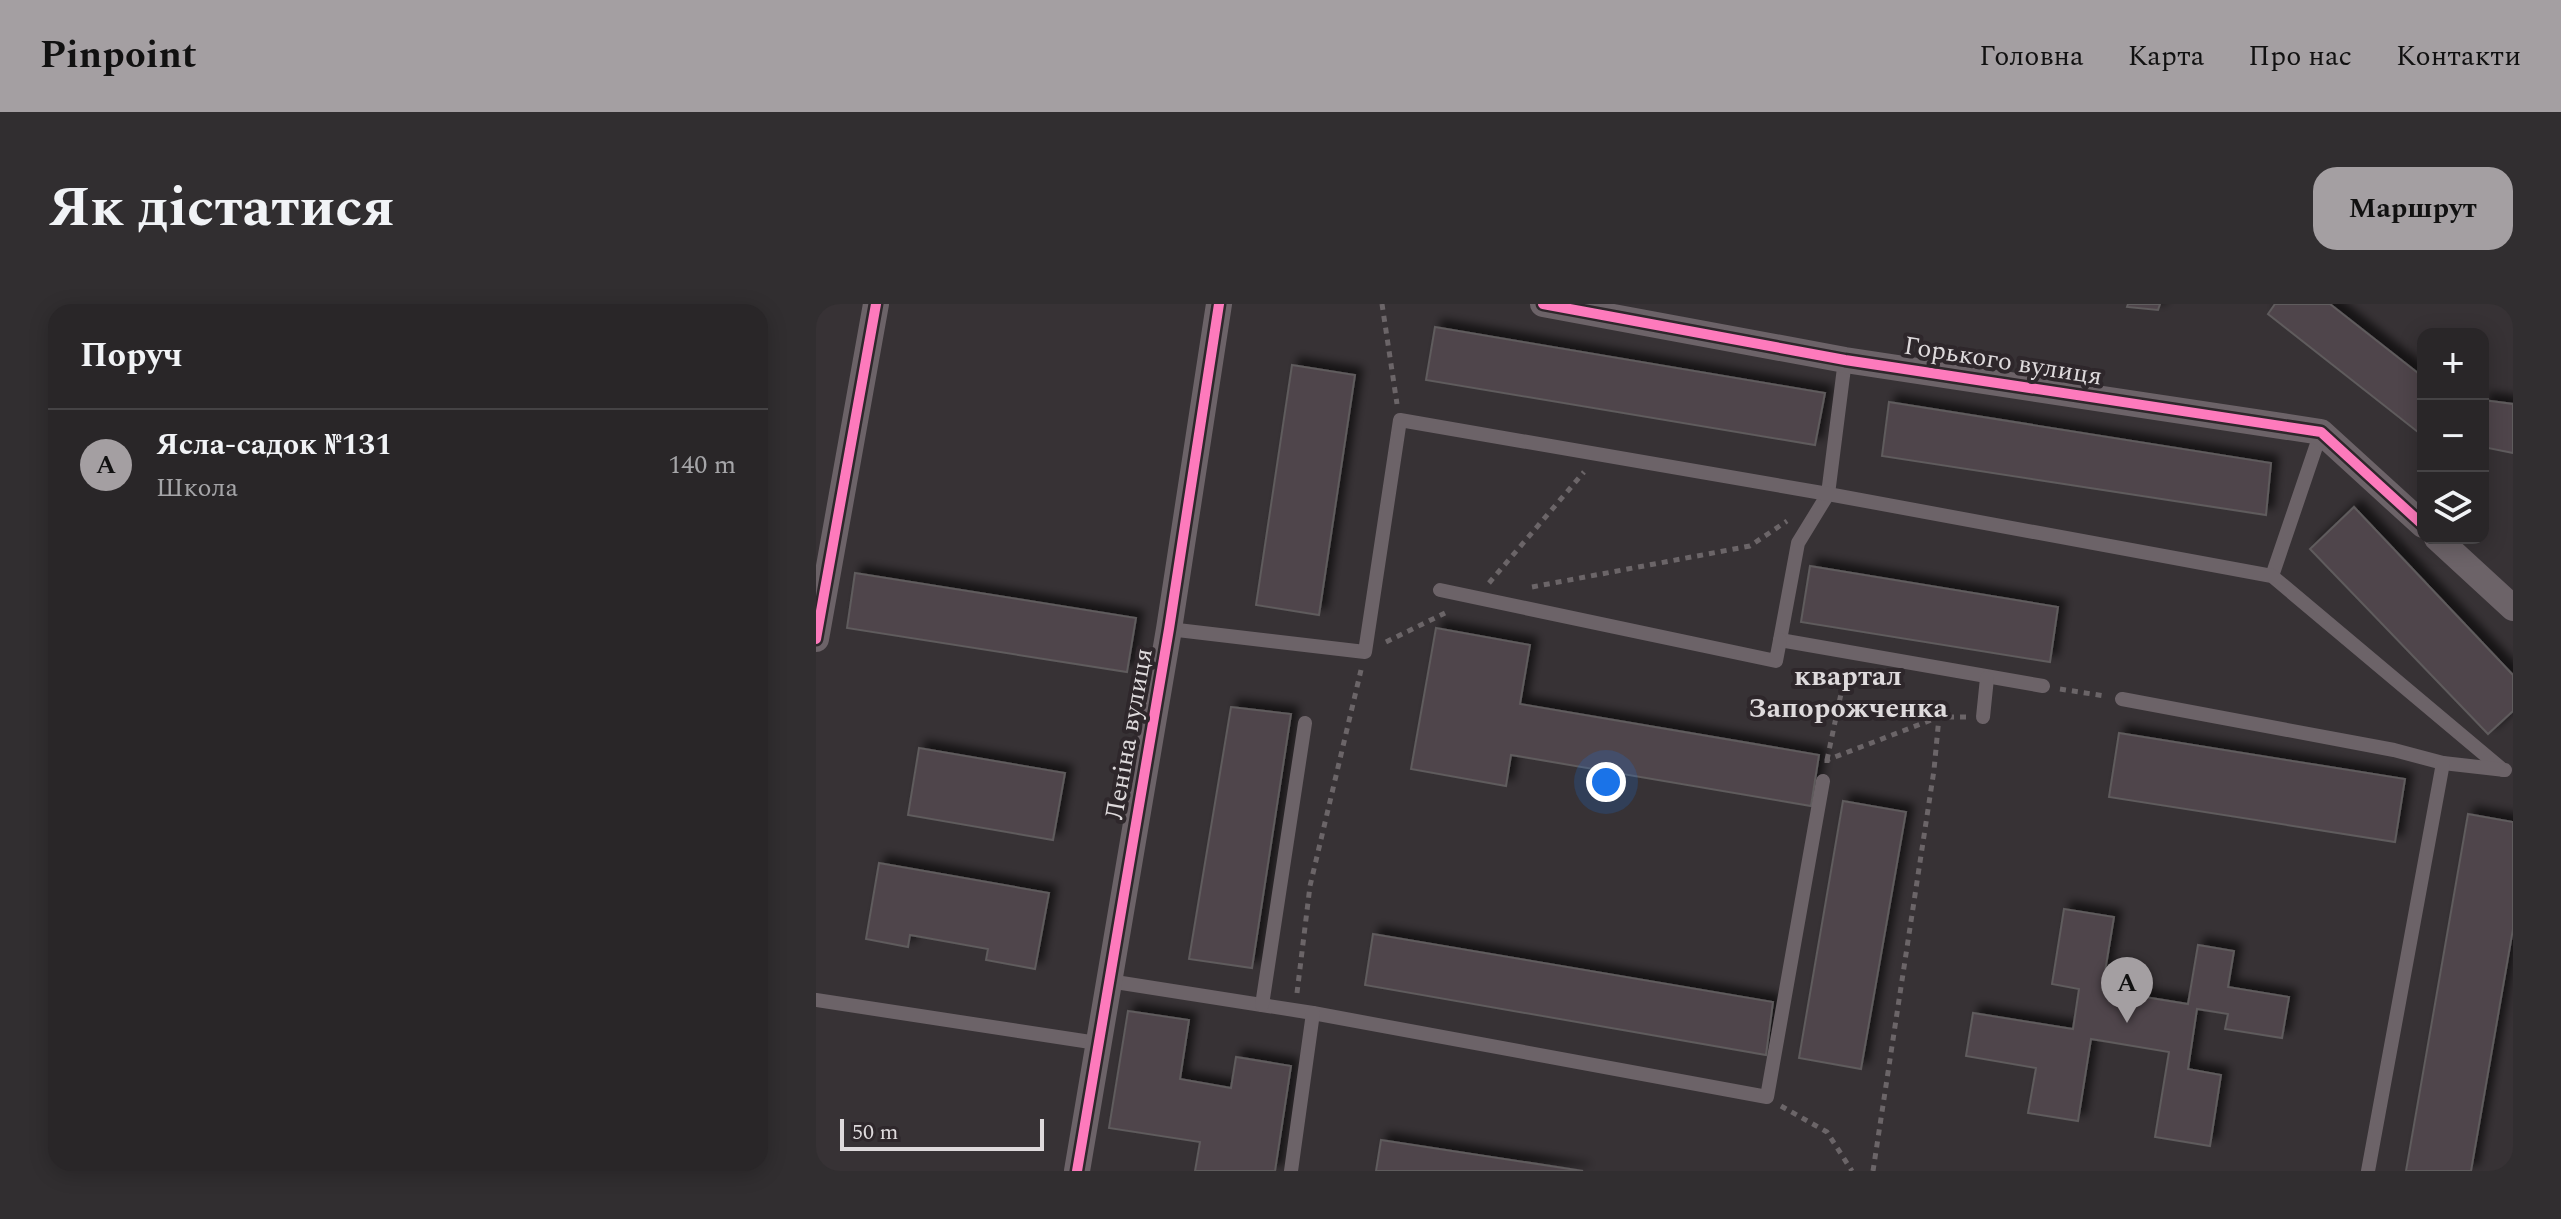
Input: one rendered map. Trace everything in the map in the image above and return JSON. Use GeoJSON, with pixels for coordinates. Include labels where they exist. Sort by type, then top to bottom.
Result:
{"type":"FeatureCollection","features":[{"type":"Feature","properties":{"kind":"street"},"geometry":{"type":"LineString","coordinates":[[816,639],[826,533],[876,304]]}},
{"type":"Feature","properties":{"kind":"street","name":"Леніна вулиця"},"geometry":{"type":"LineString","coordinates":[[1077,1171],[1169,629],[1219,304]]}},
{"type":"Feature","properties":{"kind":"street","name":"Горького вулиця"},"geometry":{"type":"LineString","coordinates":[[1543,304],[1845,360],[2321,432]]}},
{"type":"Feature","properties":{"kind":"street"},"geometry":{"type":"LineString","coordinates":[[2321,432],[2417,520]]}},
{"type":"Feature","properties":{"kind":"street"},"geometry":{"type":"LineString","coordinates":[[2444,544],[2513,608]]}},
{"type":"Feature","properties":{"kind":"lane"},"geometry":{"type":"LineString","coordinates":[[1440,590],[1776,661],[1798,543],[1828,494],[1845,360]]}},
{"type":"Feature","properties":{"kind":"lane"},"geometry":{"type":"LineString","coordinates":[[1169,629],[1365,652],[1400,420],[1828,494],[2272,576],[2508,771]]}},
{"type":"Feature","properties":{"kind":"lane"},"geometry":{"type":"LineString","coordinates":[[2272,576],[2321,432]]}},
{"type":"Feature","properties":{"kind":"lane"},"geometry":{"type":"LineString","coordinates":[[1780,640],[2043,686]]}},
{"type":"Feature","properties":{"kind":"lane"},"geometry":{"type":"LineString","coordinates":[[1983,717],[1987,678]]}},
{"type":"Feature","properties":{"kind":"lane"},"geometry":{"type":"LineString","coordinates":[[2122,699],[2394,750],[2443,763],[2508,771]]}},
{"type":"Feature","properties":{"kind":"lane"},"geometry":{"type":"LineString","coordinates":[[1262,1005],[1305,723]]}},
{"type":"Feature","properties":{"kind":"lane"},"geometry":{"type":"LineString","coordinates":[[2368,1171],[2443,763]]}},
{"type":"Feature","properties":{"kind":"lane"},"geometry":{"type":"LineString","coordinates":[[1109,981],[1313,1013],[1767,1097],[1823,781]]}},
{"type":"Feature","properties":{"kind":"lane"},"geometry":{"type":"LineString","coordinates":[[816,1000],[1097,1043]]}},
{"type":"Feature","properties":{"kind":"lane"},"geometry":{"type":"LineString","coordinates":[[1291,1171],[1313,1013]]}},
{"type":"Feature","properties":{"kind":"path"},"geometry":{"type":"LineString","coordinates":[[1382,304],[1400,420]]}},
{"type":"Feature","properties":{"kind":"path"},"geometry":{"type":"LineString","coordinates":[[1295,1010],[1310,886],[1365,652],[1476,598],[1599,455]]}},
{"type":"Feature","properties":{"kind":"path"},"geometry":{"type":"LineString","coordinates":[[1521,589],[1750,546],[1789,520]]}},
{"type":"Feature","properties":{"kind":"path"},"geometry":{"type":"LineString","coordinates":[[1823,781],[1848,654]]}},
{"type":"Feature","properties":{"kind":"path"},"geometry":{"type":"LineString","coordinates":[[2043,686],[2122,699]]}},
{"type":"Feature","properties":{"kind":"path"},"geometry":{"type":"LineString","coordinates":[[1827,760],[1939,717],[1983,717]]}},
{"type":"Feature","properties":{"kind":"path"},"geometry":{"type":"LineString","coordinates":[[1873,1171],[1934,770],[1939,717]]}},
{"type":"Feature","properties":{"kind":"path"},"geometry":{"type":"LineString","coordinates":[[1767,1097],[1827,1132],[1852,1171]]}},
{"type":"Feature","properties":{"kind":"building"},"geometry":{"type":"Polygon","coordinates":[[[2128,304],[2160,304],[2158,310],[2127,307],[2128,304]]]}},
{"type":"Feature","properties":{"kind":"building"},"geometry":{"type":"Polygon","coordinates":[[[2275,304],[2330,304],[2417,372],[2417,431],[2268,314],[2275,304]]]}},
{"type":"Feature","properties":{"kind":"building"},"geometry":{"type":"Polygon","coordinates":[[[1435,327],[1825,393],[1815,445],[1426,380],[1435,327]]]}},
{"type":"Feature","properties":{"kind":"building"},"geometry":{"type":"Polygon","coordinates":[[[1292,365],[1355,375],[1319,615],[1256,605],[1292,365]]]}},
{"type":"Feature","properties":{"kind":"building"},"geometry":{"type":"Polygon","coordinates":[[[2489,401],[2513,404],[2513,453],[2489,448],[2489,401]]]}},
{"type":"Feature","properties":{"kind":"building"},"geometry":{"type":"Polygon","coordinates":[[[1889,402],[2271,463],[2266,515],[1882,456],[1889,402]]]}},
{"type":"Feature","properties":{"kind":"building"},"geometry":{"type":"Polygon","coordinates":[[[2354,507],[2513,675],[2513,711],[2488,734],[2310,549],[2354,507]]]}},
{"type":"Feature","properties":{"kind":"building"},"geometry":{"type":"Polygon","coordinates":[[[1810,566],[2058,607],[2050,662],[1801,622],[1810,566]]]}},
{"type":"Feature","properties":{"kind":"building"},"geometry":{"type":"Polygon","coordinates":[[[855,573],[1136,618],[1127,672],[847,628],[855,573]]]}},
{"type":"Feature","properties":{"kind":"building"},"geometry":{"type":"Polygon","coordinates":[[[1436,628],[1530,645],[1520,704],[1819,755],[1811,806],[1511,755],[1506,786],[1411,769],[1436,628]]]}},
{"type":"Feature","properties":{"kind":"building"},"geometry":{"type":"Polygon","coordinates":[[[1231,707],[1291,714],[1252,968],[1189,959],[1231,707]]]}},
{"type":"Feature","properties":{"kind":"building"},"geometry":{"type":"Polygon","coordinates":[[[2119,733],[2405,779],[2395,842],[2109,797],[2119,733]]]}},
{"type":"Feature","properties":{"kind":"building"},"geometry":{"type":"Polygon","coordinates":[[[919,748],[1065,773],[1053,840],[908,815],[919,748]]]}},
{"type":"Feature","properties":{"kind":"building"},"geometry":{"type":"Polygon","coordinates":[[[1843,801],[1906,812],[1861,1069],[1799,1058],[1843,801]]]}},
{"type":"Feature","properties":{"kind":"building"},"geometry":{"type":"Polygon","coordinates":[[[2468,814],[2513,822],[2513,929],[2471,1171],[2406,1171],[2468,814]]]}},
{"type":"Feature","properties":{"kind":"building"},"geometry":{"type":"Polygon","coordinates":[[[879,863],[1049,893],[1035,969],[986,960],[988,949],[910,935],[908,947],[866,939],[879,863]]]}},
{"type":"Feature","properties":{"kind":"building"},"geometry":{"type":"Polygon","coordinates":[[[2064,909],[2114,917],[2102,990],[2188,1004],[2198,945],[2234,951],[2228,987],[2289,997],[2282,1038],[2225,1029],[2228,1014],[2197,1009],[2188,1069],[2221,1075],[2210,1146],[2155,1137],[2169,1052],[2091,1039],[2078,1121],[2028,1113],[2036,1068],[1966,1056],[1973,1013],[2073,1029],[2079,989],[2052,984],[2064,909]]]}},
{"type":"Feature","properties":{"kind":"building"},"geometry":{"type":"Polygon","coordinates":[[[1373,934],[1773,1002],[1766,1055],[1365,985],[1373,934]]]}},
{"type":"Feature","properties":{"kind":"building"},"geometry":{"type":"Polygon","coordinates":[[[1128,1011],[1189,1020],[1180,1079],[1231,1088],[1236,1057],[1291,1066],[1275,1171],[1195,1171],[1200,1142],[1109,1128],[1128,1011]]]}},
{"type":"Feature","properties":{"kind":"building"},"geometry":{"type":"Polygon","coordinates":[[[1381,1140],[1583,1171],[1376,1171],[1381,1140]]]}},
{"type":"Feature","properties":{"kind":"cycle path"},"geometry":{"type":"LineString","coordinates":[[816,639],[876,304]]}},
{"type":"Feature","properties":{"kind":"cycle path"},"geometry":{"type":"LineString","coordinates":[[1077,1171],[1169,629],[1219,304]]}},
{"type":"Feature","properties":{"kind":"cycle path"},"geometry":{"type":"LineString","coordinates":[[1543,304],[1845,360],[2321,432],[2417,520]]}},
{"type":"Feature","properties":{"kind":"place","name":"Ясла-садок №131"},"geometry":{"type":"Point","coordinates":[2127,1023]}},
{"type":"Feature","properties":{"kind":"district","name":"квартал Запорожченка"},"geometry":{"type":"Point","coordinates":[1848,692]}}]}
